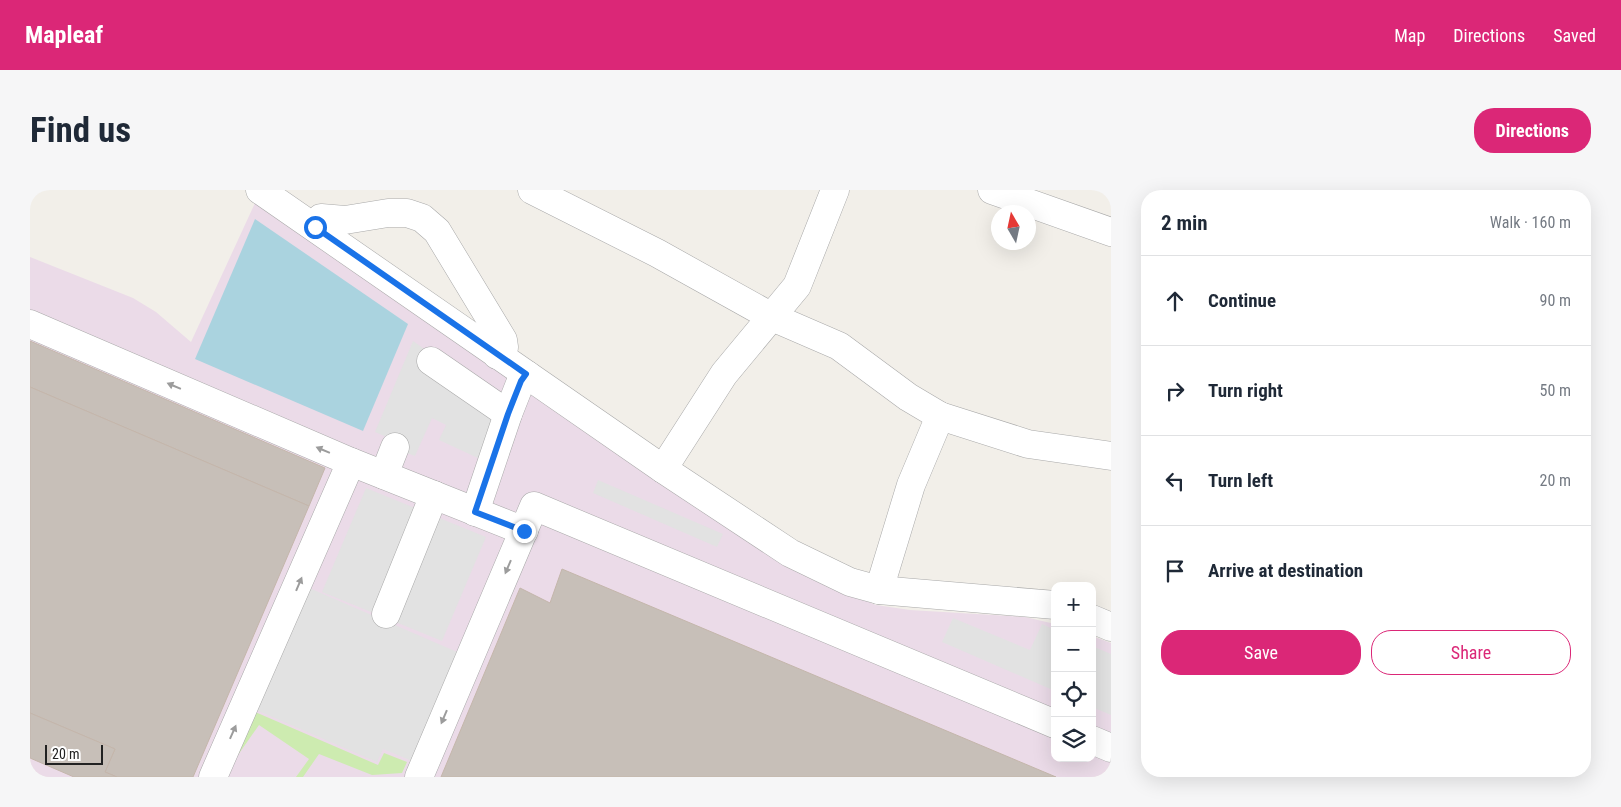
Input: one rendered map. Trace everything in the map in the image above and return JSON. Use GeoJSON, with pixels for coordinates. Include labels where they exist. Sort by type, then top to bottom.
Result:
{"type":"FeatureCollection","features":[{"type":"Feature","properties":{"kind":"street"},"geometry":{"type":"LineString","coordinates":[[260,190],[663,469],[790,553],[850,582],[880,590],[1051,605]]}},
{"type":"Feature","properties":{"kind":"street"},"geometry":{"type":"LineString","coordinates":[[532,190],[657,254],[772,317],[839,346],[908,397],[940,416],[1028,444],[1111,456]]}},
{"type":"Feature","properties":{"kind":"street"},"geometry":{"type":"LineString","coordinates":[[663,469],[724,374],[797,286],[835,190]]}},
{"type":"Feature","properties":{"kind":"street"},"geometry":{"type":"LineString","coordinates":[[992,190],[1111,232]]}},
{"type":"Feature","properties":{"kind":"street"},"geometry":{"type":"LineString","coordinates":[[315,227],[321,218],[345,220],[388,213],[407,214],[422,218],[437,231],[503,340],[504,347],[497,355]]}},
{"type":"Feature","properties":{"kind":"street"},"geometry":{"type":"LineString","coordinates":[[30,324],[351,462],[524,531]]}},
{"type":"Feature","properties":{"kind":"street"},"geometry":{"type":"LineString","coordinates":[[431,361],[508,414]]}},
{"type":"Feature","properties":{"kind":"street"},"geometry":{"type":"LineString","coordinates":[[475,512],[508,414],[521,381],[526,374]]}},
{"type":"Feature","properties":{"kind":"street"},"geometry":{"type":"LineString","coordinates":[[880,590],[911,485],[940,416]]}},
{"type":"Feature","properties":{"kind":"street"},"geometry":{"type":"LineString","coordinates":[[384,475],[395,448]]}},
{"type":"Feature","properties":{"kind":"street"},"geometry":{"type":"LineString","coordinates":[[213,777],[351,462]]}},
{"type":"Feature","properties":{"kind":"street"},"geometry":{"type":"LineString","coordinates":[[386,614],[434,495]]}},
{"type":"Feature","properties":{"kind":"street"},"geometry":{"type":"LineString","coordinates":[[419,777],[534,506],[1051,722]]}},
{"type":"Feature","properties":{"kind":"street"},"geometry":{"type":"LineString","coordinates":[[1096,621],[1111,627]]}},
{"type":"Feature","properties":{"kind":"street"},"geometry":{"type":"LineString","coordinates":[[1096,742],[1111,748]]}},
{"type":"Feature","properties":{"kind":"shaded area"},"geometry":{"type":"Polygon","coordinates":[[[255,203],[801,574],[876,605],[910,610],[1025,617],[1051,623],[1051,762],[1096,762],[1096,637],[1111,643],[1111,777],[30,777],[30,257],[133,298],[156,312],[191,342],[255,203]]]}},
{"type":"Feature","properties":{"kind":"shaded area"},"geometry":{"type":"Polygon","coordinates":[[[413,341],[502,404],[480,459],[439,440],[446,425],[432,418],[415,456],[401,451],[396,441],[375,432],[413,341]]]}},
{"type":"Feature","properties":{"kind":"shaded area"},"geometry":{"type":"Polygon","coordinates":[[[598,480],[723,534],[717,547],[593,493],[598,480]]]}},
{"type":"Feature","properties":{"kind":"shaded area"},"geometry":{"type":"Polygon","coordinates":[[[366,488],[486,537],[442,641],[322,592],[366,488]]]}},
{"type":"Feature","properties":{"kind":"shaded area"},"geometry":{"type":"Polygon","coordinates":[[[307,587],[464,655],[417,763],[383,749],[377,762],[254,709],[307,587]]]}},
{"type":"Feature","properties":{"kind":"shaded area"},"geometry":{"type":"Polygon","coordinates":[[[953,618],[1030,650],[1042,624],[1051,628],[1051,689],[942,642],[953,618]]]}},
{"type":"Feature","properties":{"kind":"shaded area"},"geometry":{"type":"Polygon","coordinates":[[[1096,648],[1111,654],[1111,715],[1096,709],[1096,648]]]}},
{"type":"Feature","properties":{"kind":"green space"},"geometry":{"type":"Polygon","coordinates":[[[253,711],[378,765],[384,753],[407,762],[402,773],[372,775],[319,754],[303,777],[296,777],[309,759],[259,725],[231,765],[253,711]]]}},
{"type":"Feature","properties":{"kind":"water"},"geometry":{"type":"Polygon","coordinates":[[[255,219],[408,324],[363,431],[195,359],[255,219]]]}},
{"type":"Feature","properties":{"kind":"building"},"geometry":{"type":"Polygon","coordinates":[[[30,341],[325,468],[309,506],[30,387],[30,341]]]}},
{"type":"Feature","properties":{"kind":"building"},"geometry":{"type":"Polygon","coordinates":[[[30,387],[309,506],[193,777],[117,777],[105,772],[115,749],[30,713],[30,387]]]}},
{"type":"Feature","properties":{"kind":"building"},"geometry":{"type":"Polygon","coordinates":[[[562,569],[1056,777],[441,777],[520,588],[550,603],[562,569]]]}},
{"type":"Feature","properties":{"kind":"building"},"geometry":{"type":"Polygon","coordinates":[[[30,713],[115,749],[105,772],[117,777],[74,777],[30,758],[30,713]]]}},
{"type":"Feature","properties":{"kind":"route"},"geometry":{"type":"LineString","coordinates":[[315,227],[526,374],[521,381],[508,414],[475,512],[524,531]]}}]}
